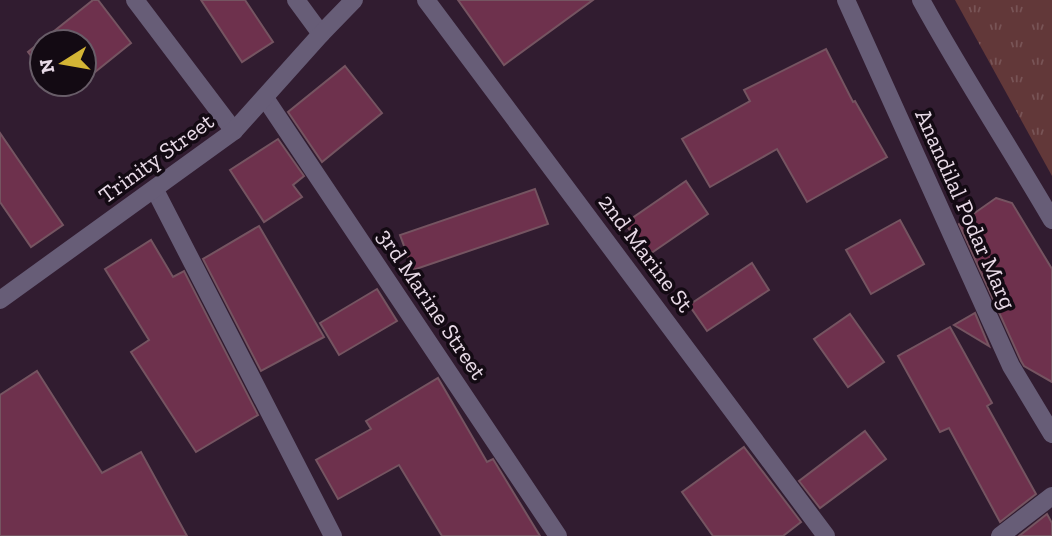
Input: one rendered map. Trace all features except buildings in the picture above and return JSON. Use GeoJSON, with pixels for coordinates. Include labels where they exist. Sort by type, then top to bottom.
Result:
{"type":"FeatureCollection","features":[{"type":"Feature","properties":{"kind":"street"},"geometry":{"type":"LineString","coordinates":[[135,0],[234,131]]}},
{"type":"Feature","properties":{"kind":"street"},"geometry":{"type":"LineString","coordinates":[[296,0],[321,34]]}},
{"type":"Feature","properties":{"kind":"street","name":"Trinity Street"},"geometry":{"type":"LineString","coordinates":[[0,300],[155,191],[234,131],[354,0]]}},
{"type":"Feature","properties":{"kind":"street","name":"2nd Marine St"},"geometry":{"type":"LineString","coordinates":[[426,0],[826,536]]}},
{"type":"Feature","properties":{"kind":"street","name":"Anandilal Podar Marg"},"geometry":{"type":"LineString","coordinates":[[846,0],[1011,366],[1052,434]]}},
{"type":"Feature","properties":{"kind":"street"},"geometry":{"type":"LineString","coordinates":[[921,0],[950,53],[1052,220]]}},
{"type":"Feature","properties":{"kind":"street","name":"3rd Marine Street"},"geometry":{"type":"LineString","coordinates":[[265,98],[558,536]]}},
{"type":"Feature","properties":{"kind":"street"},"geometry":{"type":"LineString","coordinates":[[155,191],[333,536]]}},
{"type":"Feature","properties":{"kind":"street"},"geometry":{"type":"LineString","coordinates":[[1000,536],[1052,496]]}},
{"type":"Feature","properties":{"kind":"green space"},"geometry":{"type":"Polygon","coordinates":[[[955,0],[1052,0],[1052,176],[955,0]]]}}]}
